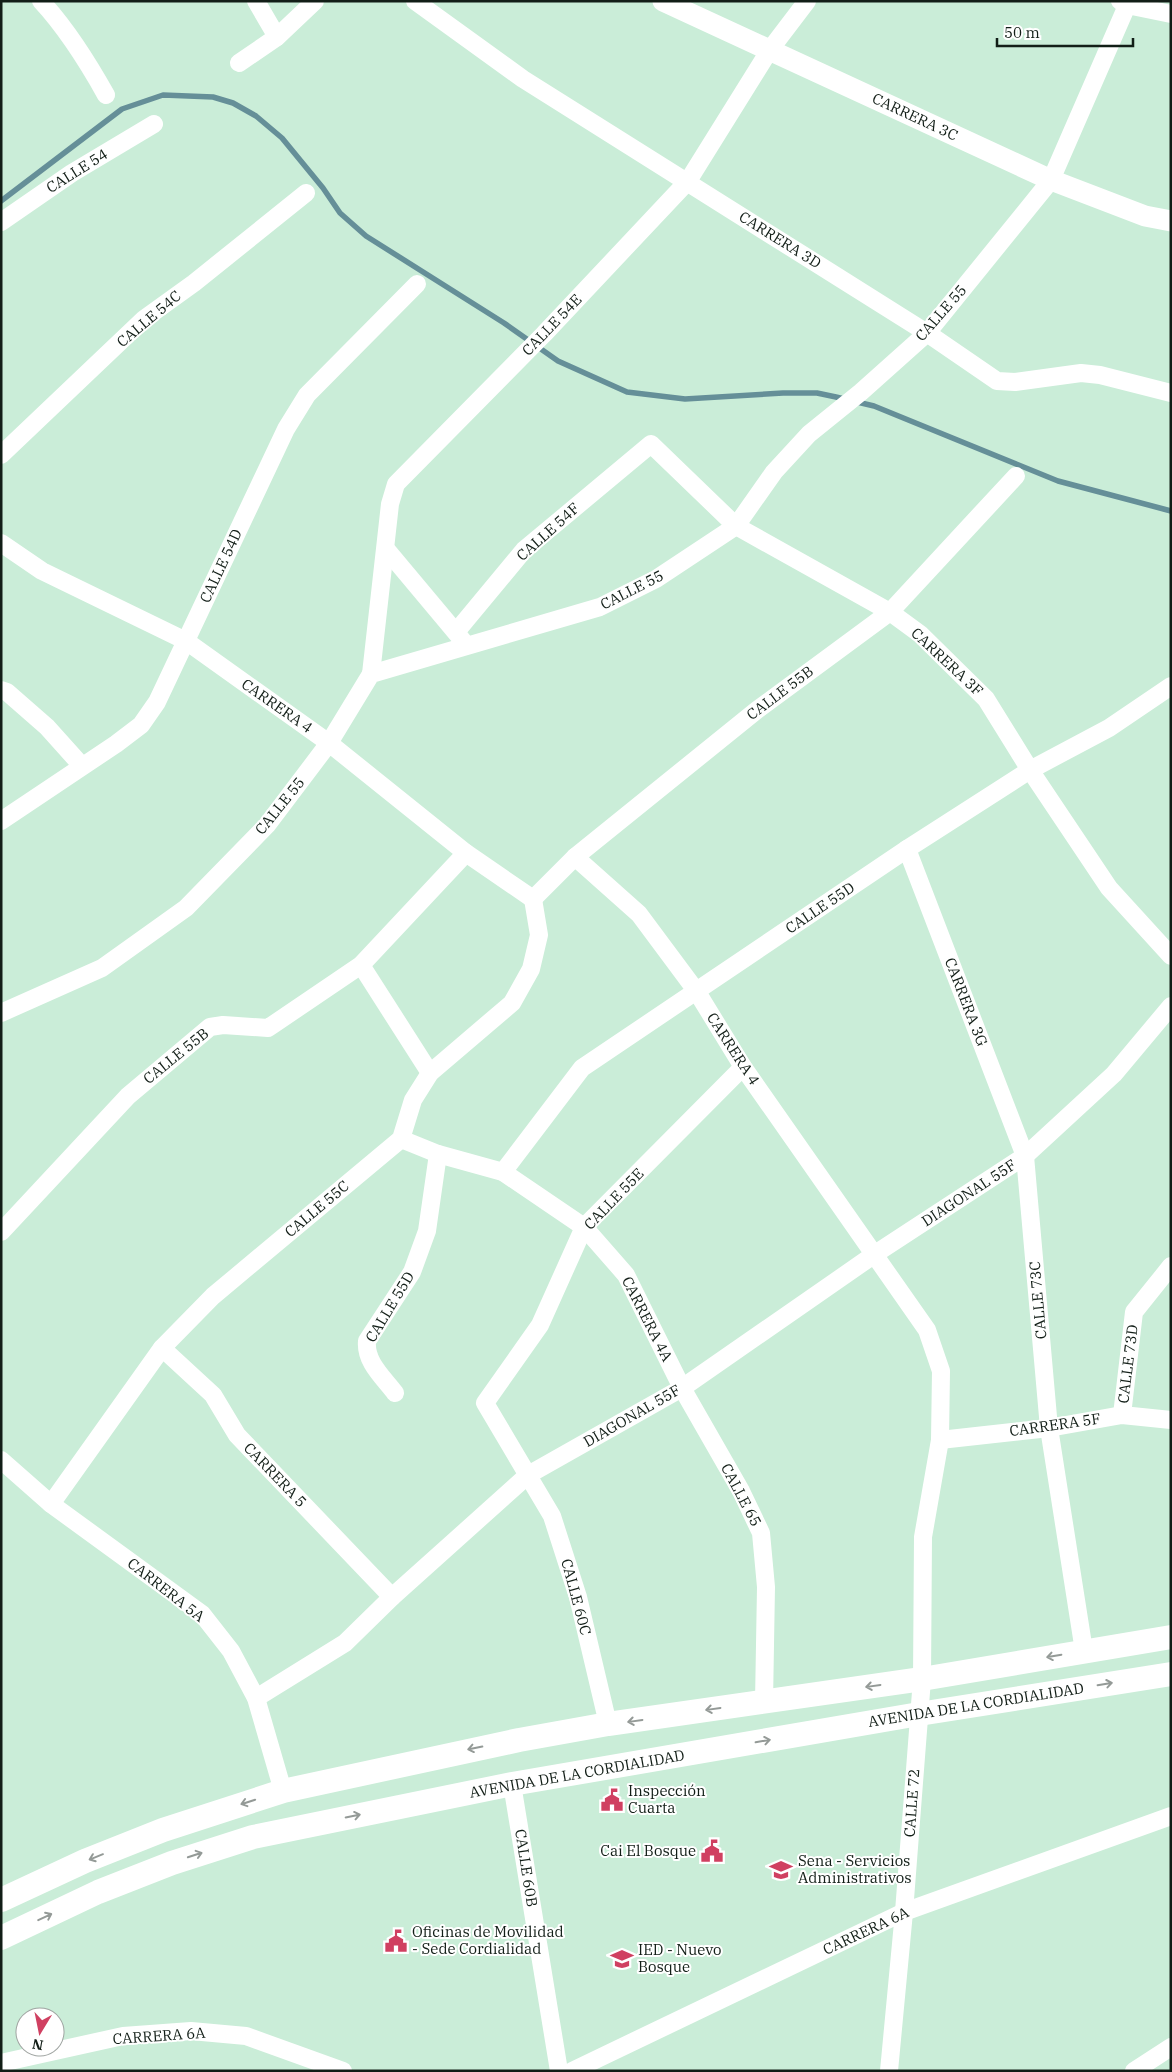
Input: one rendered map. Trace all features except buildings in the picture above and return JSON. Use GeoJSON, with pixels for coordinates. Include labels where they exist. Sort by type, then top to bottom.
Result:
{"type":"FeatureCollection","features":[{"type":"Feature","properties":{"kind":"main road"},"geometry":{"type":"LineString","coordinates":[[1,1900],[85,1861],[163,1830],[283,1791],[468,1750],[608,1724],[922,1679],[1084,1650],[1171,1637]]}},
{"type":"Feature","properties":{"kind":"main road","name":"AVENIDA DE LA CORDIALIDAD"},"geometry":{"type":"LineString","coordinates":[[1,1938],[98,1892],[172,1862],[253,1837],[512,1784],[919,1714],[1171,1674]]}},
{"type":"Feature","properties":{"kind":"street"},"geometry":{"type":"LineString","coordinates":[[40,1],[58,19],[89,64],[106,95]]}},
{"type":"Feature","properties":{"kind":"street"},"geometry":{"type":"LineString","coordinates":[[256,1],[277,37]]}},
{"type":"Feature","properties":{"kind":"street"},"geometry":{"type":"LineString","coordinates":[[239,63],[277,37],[315,1]]}},
{"type":"Feature","properties":{"kind":"street","name":"CARRERA 3D"},"geometry":{"type":"LineString","coordinates":[[416,1],[523,79],[927,333],[996,380],[1015,382],[1081,373],[1100,375],[1171,393]]}},
{"type":"Feature","properties":{"kind":"street","name":"CARRERA 3C"},"geometry":{"type":"LineString","coordinates":[[663,1],[1051,180],[1145,216],[1171,221]]}},
{"type":"Feature","properties":{"kind":"street","name":"CALLE 54E"},"geometry":{"type":"LineString","coordinates":[[371,674],[390,504],[396,484],[544,334],[688,181],[769,50],[807,1]]}},
{"type":"Feature","properties":{"kind":"street"},"geometry":{"type":"LineString","coordinates":[[1125,3],[1171,14]]}},
{"type":"Feature","properties":{"kind":"street","name":"CALLE 55"},"geometry":{"type":"LineString","coordinates":[[1,1013],[102,968],[186,908],[267,825],[329,743],[371,674],[461,639],[600,607],[656,579],[736,526],[774,472],[809,434],[927,333],[1051,180],[1125,3]]}},
{"type":"Feature","properties":{"kind":"street","name":"CALLE 54"},"geometry":{"type":"LineString","coordinates":[[1,222],[72,173],[154,124]]}},
{"type":"Feature","properties":{"kind":"street","name":"CALLE 54C"},"geometry":{"type":"LineString","coordinates":[[1,455],[144,319],[194,283],[306,193]]}},
{"type":"Feature","properties":{"kind":"street","name":"CALLE 54D"},"geometry":{"type":"LineString","coordinates":[[1,821],[116,744],[141,724],[157,702],[286,429],[307,395],[417,284]]}},
{"type":"Feature","properties":{"kind":"street","name":"CARRERA 3F"},"geometry":{"type":"LineString","coordinates":[[651,444],[736,526],[890,612],[920,634],[986,699],[1030,770],[1109,888],[1171,956]]}},
{"type":"Feature","properties":{"kind":"street","name":"CALLE 54F"},"geometry":{"type":"LineString","coordinates":[[461,639],[524,550],[651,444]]}},
{"type":"Feature","properties":{"kind":"street","name":"CALLE 55B"},"geometry":{"type":"LineString","coordinates":[[533,900],[575,857],[757,710],[890,612],[1016,476]]}},
{"type":"Feature","properties":{"kind":"street","name":"CARRERA 4"},"geometry":{"type":"LineString","coordinates":[[1,544],[42,571],[186,641],[329,743],[466,853],[533,900]]}},
{"type":"Feature","properties":{"kind":"street"},"geometry":{"type":"LineString","coordinates":[[386,549],[461,639]]}},
{"type":"Feature","properties":{"kind":"street","name":"CALLE 55D"},"geometry":{"type":"LineString","coordinates":[[504,1172],[582,1068],[907,849],[1030,770],[1110,728],[1171,686]]}},
{"type":"Feature","properties":{"kind":"street"},"geometry":{"type":"LineString","coordinates":[[1,690],[7,692],[47,727],[82,766]]}},
{"type":"Feature","properties":{"kind":"street","name":"CARRERA 3G"},"geometry":{"type":"LineString","coordinates":[[907,849],[1025,1156]]}},
{"type":"Feature","properties":{"kind":"street","name":"CALLE 55B"},"geometry":{"type":"LineString","coordinates":[[1,1232],[128,1096],[210,1027],[223,1025],[268,1028],[361,965],[466,853]]}},
{"type":"Feature","properties":{"kind":"street","name":"CARRERA 4"},"geometry":{"type":"LineString","coordinates":[[575,857],[639,914],[697,992],[743,1067],[927,1330],[941,1371],[940,1440]]}},
{"type":"Feature","properties":{"kind":"street"},"geometry":{"type":"LineString","coordinates":[[401,1139],[413,1100],[430,1073],[512,1003],[531,969],[539,935],[533,900]]}},
{"type":"Feature","properties":{"kind":"street"},"geometry":{"type":"LineString","coordinates":[[361,965],[430,1073]]}},
{"type":"Feature","properties":{"kind":"street"},"geometry":{"type":"LineString","coordinates":[[1025,1156],[1114,1074],[1171,1006]]}},
{"type":"Feature","properties":{"kind":"street","name":"CALLE 55E"},"geometry":{"type":"LineString","coordinates":[[485,1403],[540,1325],[584,1227],[743,1067]]}},
{"type":"Feature","properties":{"kind":"street","name":"CARRERA 4A"},"geometry":{"type":"LineString","coordinates":[[401,1139],[438,1154],[504,1172],[584,1227],[626,1274],[682,1388]]}},
{"type":"Feature","properties":{"kind":"street","name":"CALLE 55C"},"geometry":{"type":"LineString","coordinates":[[51,1504],[162,1348],[213,1296],[401,1139]]}},
{"type":"Feature","properties":{"kind":"street","name":"CALLE 55D"},"geometry":{"type":"LineString","coordinates":[[395,1393],[368,1359],[367,1341],[412,1272],[427,1231],[438,1154]]}},
{"type":"Feature","properties":{"kind":"street","name":"DIAGONAL 55F"},"geometry":{"type":"LineString","coordinates":[[256,1698],[345,1643],[392,1597],[528,1475],[682,1388],[875,1254],[1025,1156]]}},
{"type":"Feature","properties":{"kind":"street","name":"CALLE 73C"},"geometry":{"type":"LineString","coordinates":[[1025,1156],[1049,1428],[1084,1650]]}},
{"type":"Feature","properties":{"kind":"street","name":"CALLE 73D"},"geometry":{"type":"LineString","coordinates":[[1122,1415],[1134,1312],[1171,1266]]}},
{"type":"Feature","properties":{"kind":"street","name":"CARRERA 5"},"geometry":{"type":"LineString","coordinates":[[162,1348],[213,1395],[237,1435],[392,1597]]}},
{"type":"Feature","properties":{"kind":"street","name":"CALLE 65"},"geometry":{"type":"LineString","coordinates":[[682,1388],[741,1491],[761,1533],[766,1587],[764,1702]]}},
{"type":"Feature","properties":{"kind":"street","name":"CALLE 60C"},"geometry":{"type":"LineString","coordinates":[[485,1403],[552,1516],[578,1597],[608,1724]]}},
{"type":"Feature","properties":{"kind":"street","name":"CARRERA 5F"},"geometry":{"type":"LineString","coordinates":[[940,1440],[1049,1428],[1122,1415],[1171,1420]]}},
{"type":"Feature","properties":{"kind":"street","name":"CALLE 72"},"geometry":{"type":"LineString","coordinates":[[889,2071],[904,1912],[922,1679],[923,1538],[940,1440]]}},
{"type":"Feature","properties":{"kind":"street","name":"CARRERA 5A"},"geometry":{"type":"LineString","coordinates":[[1,1460],[51,1504],[202,1614],[231,1651],[256,1698],[283,1791]]}},
{"type":"Feature","properties":{"kind":"street","name":"CALLE 60B"},"geometry":{"type":"LineString","coordinates":[[512,1784],[559,2071]]}},
{"type":"Feature","properties":{"kind":"street","name":"CARRERA 6A"},"geometry":{"type":"LineString","coordinates":[[572,2071],[904,1912],[1171,1816]]}},
{"type":"Feature","properties":{"kind":"street","name":"CARRERA 6A"},"geometry":{"type":"LineString","coordinates":[[1,2063],[123,2036],[191,2031],[246,2036],[343,2071]]}},
{"type":"Feature","properties":{"kind":"street"},"geometry":{"type":"LineString","coordinates":[[1134,2071],[1171,2047]]}},
{"type":"Feature","properties":{"kind":"waterway"},"geometry":{"type":"LineString","coordinates":[[1,201],[122,109],[163,95],[213,97],[233,103],[256,116],[282,138],[323,188],[340,213],[366,236],[504,323],[558,361],[627,392],[685,399],[783,393],[817,393],[836,397],[874,406],[1058,481],[1171,511]]}},
{"type":"Feature","properties":{"kind":"place","name":"Inspección Cuarta"},"geometry":{"type":"Point","coordinates":[612,1800]}},
{"type":"Feature","properties":{"kind":"place","name":"Cai El Bosque"},"geometry":{"type":"Point","coordinates":[712,1851]}},
{"type":"Feature","properties":{"kind":"place","name":"Sena - Servicios Administrativos"},"geometry":{"type":"Point","coordinates":[781,1870]}},
{"type":"Feature","properties":{"kind":"place","name":"Oficinas de Movilidad - Sede Cordialidad"},"geometry":{"type":"Point","coordinates":[396,1941]}},
{"type":"Feature","properties":{"kind":"place","name":"IED - Nuevo Bosque"},"geometry":{"type":"Point","coordinates":[622,1959]}}]}
